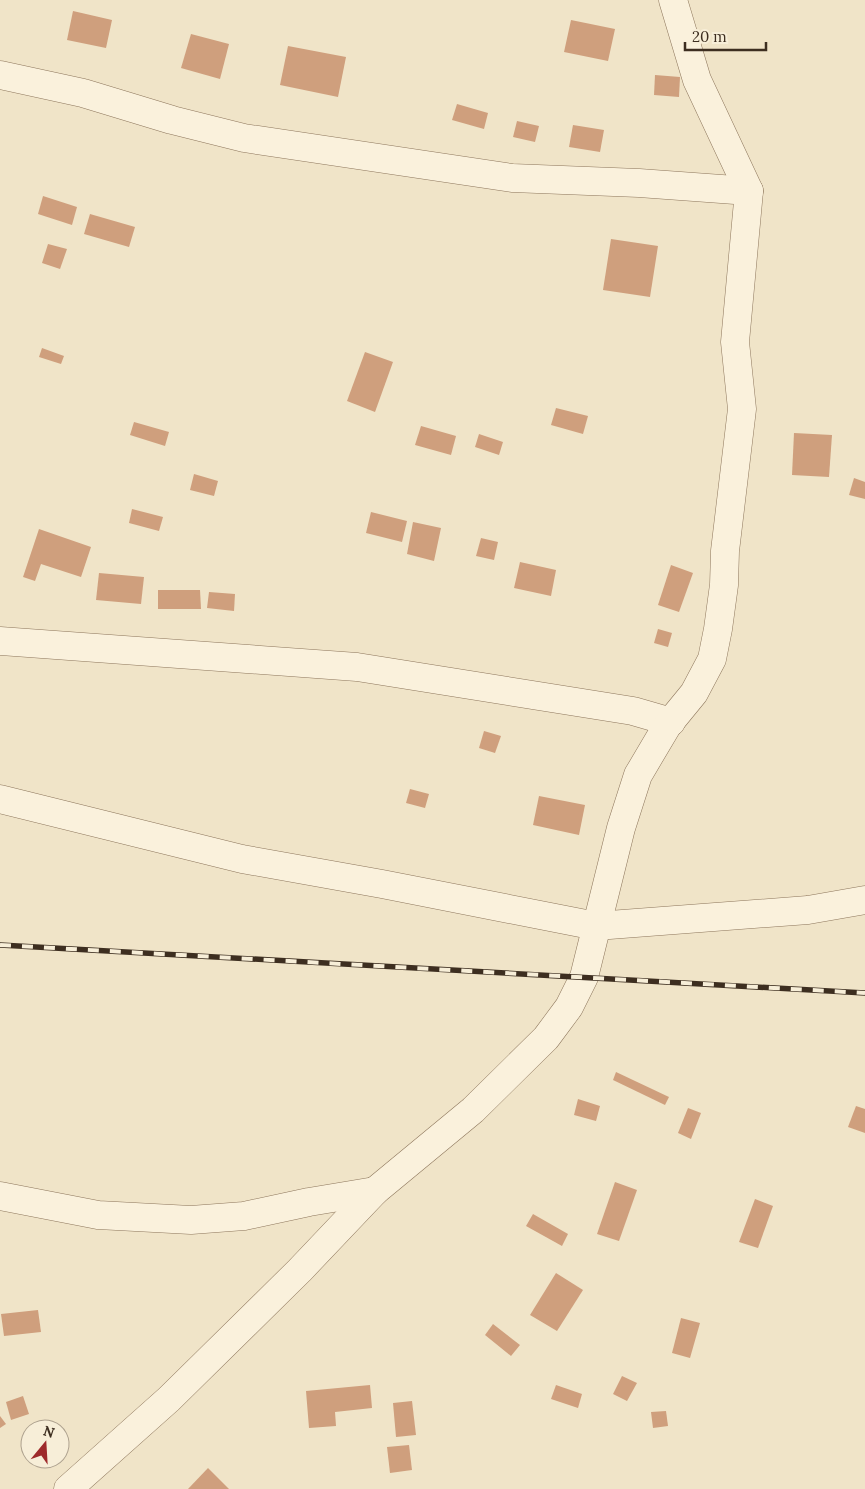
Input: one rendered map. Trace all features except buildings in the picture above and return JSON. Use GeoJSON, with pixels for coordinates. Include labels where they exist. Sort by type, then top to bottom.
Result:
{"type":"FeatureCollection","features":[{"type":"Feature","properties":{"kind":"street"},"geometry":{"type":"LineString","coordinates":[[68,1489],[169,1399],[300,1270],[375,1191],[473,1110],[546,1038],[568,1008],[584,977],[621,828],[638,775],[671,722],[694,693],[712,659],[724,585],[725,551],[742,409],[735,342],[749,191],[697,80],[673,0]]}},
{"type":"Feature","properties":{"kind":"street"},"geometry":{"type":"LineString","coordinates":[[0,75],[83,93],[172,120],[244,138],[512,178],[639,183],[749,191]]}},
{"type":"Feature","properties":{"kind":"street"},"geometry":{"type":"LineString","coordinates":[[0,641],[358,667],[633,711],[671,722]]}},
{"type":"Feature","properties":{"kind":"street"},"geometry":{"type":"LineString","coordinates":[[0,799],[242,859],[596,926],[808,910],[865,900]]}},
{"type":"Feature","properties":{"kind":"street"},"geometry":{"type":"LineString","coordinates":[[0,1196],[98,1215],[191,1220],[244,1216],[308,1202],[375,1191]]}},
{"type":"Feature","properties":{"kind":"railway"},"geometry":{"type":"LineString","coordinates":[[0,945],[865,993]]}}]}
